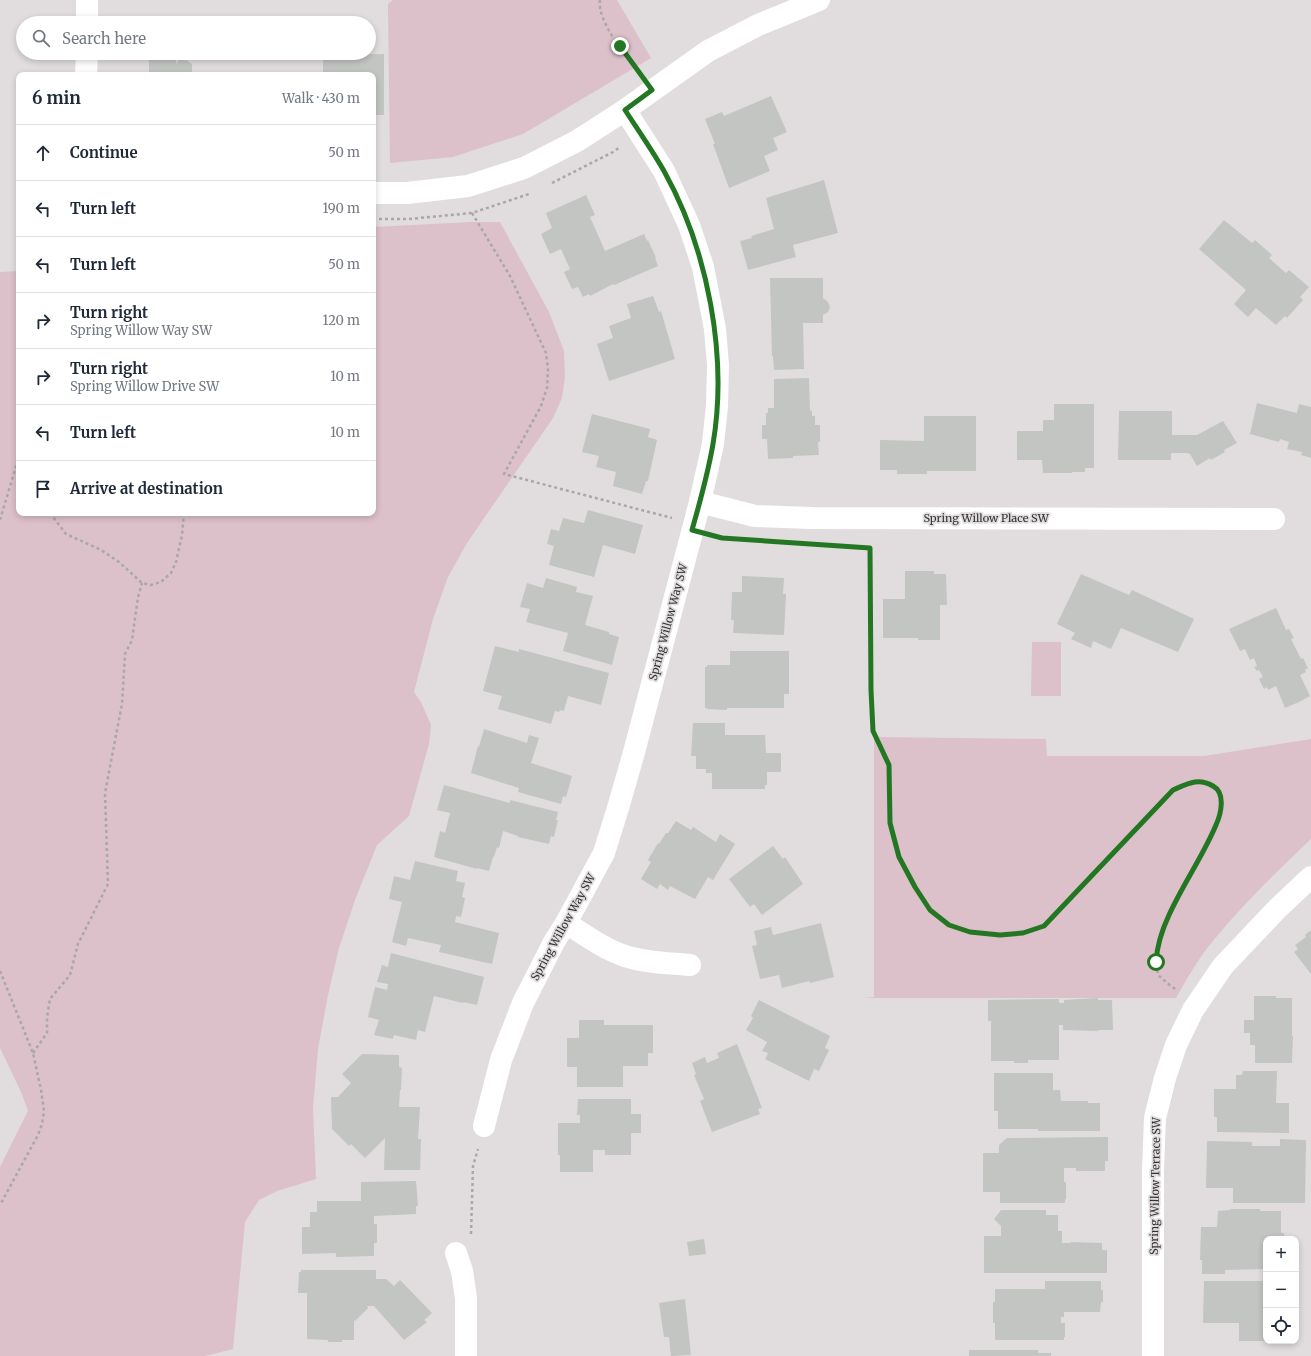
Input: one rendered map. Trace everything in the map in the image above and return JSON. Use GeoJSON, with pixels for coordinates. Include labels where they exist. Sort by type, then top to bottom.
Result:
{"type":"FeatureCollection","features":[{"type":"Feature","properties":{"kind":"street"},"geometry":{"type":"LineString","coordinates":[[87,0],[87,16]]}},
{"type":"Feature","properties":{"kind":"street"},"geometry":{"type":"LineString","coordinates":[[376,193],[407,193],[468,186],[524,168],[577,141],[625,110],[708,51],[758,25],[819,0]]}},
{"type":"Feature","properties":{"kind":"street"},"geometry":{"type":"LineString","coordinates":[[86,72],[87,60]]}},
{"type":"Feature","properties":{"kind":"street","name":"Spring Willow Way SW"},"geometry":{"type":"LineString","coordinates":[[484,1126],[501,1060],[516,1019],[540,969],[604,853],[618,808],[700,502],[713,444],[717,406],[718,365],[715,329],[703,267],[689,225],[674,191],[664,171],[625,110]]}},
{"type":"Feature","properties":{"kind":"street","name":"Spring Willow Place SW"},"geometry":{"type":"LineString","coordinates":[[700,502],[755,516],[811,518],[1274,519]]}},
{"type":"Feature","properties":{"kind":"street","name":"Spring Willow Terrace SW"},"geometry":{"type":"LineString","coordinates":[[1153,1356],[1154,1118],[1165,1078],[1176,1045],[1193,1010],[1223,966],[1277,909],[1311,877]]}},
{"type":"Feature","properties":{"kind":"street"},"geometry":{"type":"LineString","coordinates":[[566,922],[606,948],[626,956],[650,961],[690,964]]}},
{"type":"Feature","properties":{"kind":"street"},"geometry":{"type":"LineString","coordinates":[[456,1253],[462,1271],[466,1298],[466,1356]]}},
{"type":"Feature","properties":{"kind":"path"},"geometry":{"type":"LineString","coordinates":[[600,0],[599,7],[607,29],[652,90]]}},
{"type":"Feature","properties":{"kind":"path"},"geometry":{"type":"LineString","coordinates":[[472,213],[510,276],[546,353],[548,369],[548,388],[541,406],[504,474],[678,520],[692,530],[722,538],[745,539]]}},
{"type":"Feature","properties":{"kind":"path"},"geometry":{"type":"LineString","coordinates":[[0,520],[16,468]]}},
{"type":"Feature","properties":{"kind":"path"},"geometry":{"type":"LineString","coordinates":[[52,516],[66,534],[101,550],[119,562],[142,583],[151,585],[161,582],[171,573],[176,562],[182,535],[184,516]]}},
{"type":"Feature","properties":{"kind":"path"},"geometry":{"type":"LineString","coordinates":[[808,544],[870,548],[871,690],[873,731],[889,765],[890,823],[899,857],[915,887],[930,910],[949,925],[970,932],[1000,935],[1023,933],[1044,926],[1173,790],[1193,782],[1208,783],[1217,788],[1221,796],[1221,808],[1216,825],[1168,915],[1157,945],[1156,962],[1158,975],[1172,987],[1181,991]]}},
{"type":"Feature","properties":{"kind":"path"},"geometry":{"type":"LineString","coordinates":[[33,1053],[47,1033],[47,1017],[50,999],[70,975],[78,944],[108,884],[105,793],[122,704],[125,654],[132,640],[138,597],[142,583]]}},
{"type":"Feature","properties":{"kind":"path"},"geometry":{"type":"LineString","coordinates":[[0,971],[33,1053],[44,1110],[42,1124],[38,1135],[0,1205]]}},
{"type":"Feature","properties":{"kind":"path"},"geometry":{"type":"LineString","coordinates":[[471,1236],[474,1166],[484,1126]]}},
{"type":"Feature","properties":{"kind":"shaded area"},"geometry":{"type":"Polygon","coordinates":[[[393,0],[617,0],[651,58],[523,134],[453,157],[390,163],[388,4],[393,0]]]}},
{"type":"Feature","properties":{"kind":"shaded area"},"geometry":{"type":"Polygon","coordinates":[[[500,222],[549,312],[564,351],[565,377],[562,398],[553,418],[467,543],[448,577],[433,619],[414,692],[421,702],[431,725],[429,744],[409,816],[377,845],[355,900],[339,948],[328,995],[318,1049],[313,1108],[316,1179],[277,1191],[259,1200],[245,1222],[233,1349],[205,1356],[0,1356],[0,1167],[28,1111],[21,1092],[0,1048],[0,272],[16,271],[16,516],[376,516],[376,227],[500,222]]]}},
{"type":"Feature","properties":{"kind":"shaded area"},"geometry":{"type":"Polygon","coordinates":[[[1032,642],[1061,642],[1061,696],[1031,696],[1032,642]]]}},
{"type":"Feature","properties":{"kind":"shaded area"},"geometry":{"type":"Polygon","coordinates":[[[874,737],[1046,739],[1047,756],[1204,756],[1311,739],[1311,839],[1256,893],[1217,936],[1197,962],[1176,998],[863,998],[874,997],[874,737]]]}},
{"type":"Feature","properties":{"kind":"building"},"geometry":{"type":"Polygon","coordinates":[[[376,54],[384,54],[384,115],[376,115],[376,72],[323,72],[323,60],[376,60],[376,54]]]}},
{"type":"Feature","properties":{"kind":"building"},"geometry":{"type":"Polygon","coordinates":[[[149,60],[176,60],[176,64],[179,60],[186,60],[192,64],[192,72],[149,72],[149,60]]]}},
{"type":"Feature","properties":{"kind":"building"},"geometry":{"type":"Polygon","coordinates":[[[771,96],[787,132],[773,138],[778,150],[764,156],[770,171],[729,188],[713,144],[715,144],[705,119],[722,112],[724,116],[771,96]]]}},
{"type":"Feature","properties":{"kind":"building"},"geometry":{"type":"Polygon","coordinates":[[[824,180],[838,233],[793,245],[796,257],[748,270],[740,241],[774,229],[766,198],[824,180]]]}},
{"type":"Feature","properties":{"kind":"building"},"geometry":{"type":"Polygon","coordinates":[[[586,195],[595,215],[590,217],[605,251],[644,234],[656,258],[658,266],[614,285],[613,284],[590,296],[589,294],[583,297],[578,287],[572,289],[564,272],[570,269],[561,249],[550,254],[541,234],[552,228],[546,213],[586,195]]]}},
{"type":"Feature","properties":{"kind":"building"},"geometry":{"type":"Polygon","coordinates":[[[1224,220],[1252,243],[1255,240],[1272,255],[1269,258],[1286,273],[1289,270],[1309,287],[1300,297],[1303,300],[1287,318],[1285,316],[1276,325],[1256,308],[1248,317],[1234,304],[1246,290],[1199,249],[1224,220]]]}},
{"type":"Feature","properties":{"kind":"building"},"geometry":{"type":"Polygon","coordinates":[[[770,278],[823,278],[823,298],[828,302],[830,307],[828,312],[823,315],[823,323],[803,323],[804,369],[774,370],[772,356],[770,278]]]}},
{"type":"Feature","properties":{"kind":"building"},"geometry":{"type":"Polygon","coordinates":[[[653,296],[659,312],[661,311],[675,359],[609,381],[597,344],[613,338],[609,326],[631,318],[627,304],[653,296]]]}},
{"type":"Feature","properties":{"kind":"building"},"geometry":{"type":"Polygon","coordinates":[[[809,378],[810,411],[812,411],[812,416],[815,416],[815,425],[820,425],[820,442],[818,442],[819,455],[768,459],[767,439],[762,439],[762,425],[766,425],[766,413],[768,413],[768,408],[774,408],[774,379],[809,378]]]}},
{"type":"Feature","properties":{"kind":"building"},"geometry":{"type":"Polygon","coordinates":[[[1257,403],[1297,413],[1299,404],[1311,407],[1311,458],[1301,455],[1302,452],[1287,449],[1289,442],[1280,439],[1279,442],[1250,434],[1257,403]]]}},
{"type":"Feature","properties":{"kind":"building"},"geometry":{"type":"Polygon","coordinates":[[[1054,404],[1094,404],[1094,468],[1085,468],[1085,472],[1043,473],[1042,460],[1017,460],[1017,431],[1043,431],[1043,420],[1054,420],[1054,404]]]}},
{"type":"Feature","properties":{"kind":"building"},"geometry":{"type":"Polygon","coordinates":[[[1119,411],[1172,411],[1172,435],[1197,435],[1223,421],[1237,443],[1224,450],[1225,452],[1211,460],[1210,458],[1197,466],[1190,454],[1186,453],[1171,453],[1171,460],[1118,460],[1119,411]]]}},
{"type":"Feature","properties":{"kind":"building"},"geometry":{"type":"Polygon","coordinates":[[[592,414],[650,429],[648,437],[657,440],[648,481],[646,481],[642,494],[613,486],[616,472],[596,467],[599,456],[582,452],[592,414]]]}},
{"type":"Feature","properties":{"kind":"building"},"geometry":{"type":"Polygon","coordinates":[[[924,416],[976,416],[976,471],[927,471],[927,474],[897,474],[897,470],[880,470],[880,440],[924,441],[924,416]]]}},
{"type":"Feature","properties":{"kind":"building"},"geometry":{"type":"Polygon","coordinates":[[[588,510],[643,525],[635,554],[603,545],[594,577],[549,565],[554,546],[547,544],[551,529],[559,531],[563,518],[584,523],[588,510]]]}},
{"type":"Feature","properties":{"kind":"building"},"geometry":{"type":"Polygon","coordinates":[[[905,571],[934,571],[934,574],[946,574],[947,605],[940,605],[940,640],[918,640],[918,638],[883,638],[883,599],[905,599],[905,571]]]}},
{"type":"Feature","properties":{"kind":"building"},"geometry":{"type":"Polygon","coordinates":[[[1081,574],[1129,595],[1132,590],[1194,619],[1178,652],[1121,628],[1111,649],[1093,641],[1091,648],[1071,639],[1075,633],[1057,624],[1081,574]]]}},
{"type":"Feature","properties":{"kind":"building"},"geometry":{"type":"Polygon","coordinates":[[[742,576],[784,578],[783,594],[786,594],[784,635],[733,633],[734,620],[731,620],[732,592],[742,592],[742,576]]]}},
{"type":"Feature","properties":{"kind":"building"},"geometry":{"type":"Polygon","coordinates":[[[546,578],[577,587],[576,592],[593,596],[585,625],[609,632],[609,634],[619,637],[612,665],[563,651],[568,633],[526,622],[530,609],[520,607],[527,583],[543,588],[546,578]]]}},
{"type":"Feature","properties":{"kind":"building"},"geometry":{"type":"Polygon","coordinates":[[[1276,608],[1286,630],[1289,629],[1294,638],[1291,639],[1301,659],[1303,658],[1308,668],[1305,670],[1306,672],[1300,675],[1310,696],[1285,708],[1276,686],[1268,690],[1267,687],[1264,689],[1259,679],[1263,677],[1259,670],[1257,671],[1254,667],[1257,666],[1254,658],[1250,660],[1245,649],[1240,651],[1229,629],[1276,608]]]}},
{"type":"Feature","properties":{"kind":"building"},"geometry":{"type":"Polygon","coordinates":[[[495,646],[519,652],[519,649],[609,673],[601,705],[568,696],[564,711],[555,711],[551,724],[498,709],[502,696],[483,691],[495,646]]]}},
{"type":"Feature","properties":{"kind":"building"},"geometry":{"type":"Polygon","coordinates":[[[730,651],[789,651],[789,694],[784,694],[784,708],[727,708],[727,710],[705,708],[705,667],[707,667],[707,665],[730,665],[730,651]]]}},
{"type":"Feature","properties":{"kind":"building"},"geometry":{"type":"Polygon","coordinates":[[[693,723],[725,723],[725,735],[765,735],[766,753],[781,753],[781,772],[767,772],[767,785],[765,785],[765,789],[712,789],[712,773],[706,773],[706,769],[696,769],[696,756],[691,756],[693,723]]]}},
{"type":"Feature","properties":{"kind":"building"},"geometry":{"type":"Polygon","coordinates":[[[484,729],[527,743],[529,735],[539,738],[531,763],[572,776],[566,797],[563,796],[561,804],[518,792],[519,788],[471,773],[484,729]]]}},
{"type":"Feature","properties":{"kind":"building"},"geometry":{"type":"Polygon","coordinates":[[[444,785],[510,803],[510,800],[558,812],[556,820],[558,820],[554,837],[551,836],[549,844],[518,837],[503,831],[499,848],[497,847],[489,871],[434,857],[440,831],[445,833],[450,813],[437,810],[444,785]]]}},
{"type":"Feature","properties":{"kind":"building"},"geometry":{"type":"Polygon","coordinates":[[[676,821],[691,830],[693,827],[716,842],[720,834],[735,844],[713,880],[708,877],[695,899],[670,886],[668,890],[660,884],[657,889],[641,879],[651,862],[648,860],[658,843],[659,844],[676,821]]]}},
{"type":"Feature","properties":{"kind":"building"},"geometry":{"type":"Polygon","coordinates":[[[773,846],[783,859],[785,857],[803,884],[762,915],[754,904],[750,907],[729,879],[773,846]]]}},
{"type":"Feature","properties":{"kind":"building"},"geometry":{"type":"Polygon","coordinates":[[[415,861],[458,871],[456,881],[465,883],[462,897],[465,898],[461,917],[456,916],[455,922],[499,933],[492,964],[439,952],[441,945],[408,938],[406,946],[392,942],[402,902],[389,899],[394,876],[410,880],[415,861]]]}},
{"type":"Feature","properties":{"kind":"building"},"geometry":{"type":"Polygon","coordinates":[[[821,923],[834,977],[810,983],[809,981],[782,988],[779,975],[760,979],[752,946],[757,945],[754,931],[771,927],[773,935],[821,923]]]}},
{"type":"Feature","properties":{"kind":"building"},"geometry":{"type":"Polygon","coordinates":[[[1311,930],[1311,974],[1294,952],[1298,949],[1295,945],[1306,937],[1305,935],[1311,930]]]}},
{"type":"Feature","properties":{"kind":"building"},"geometry":{"type":"Polygon","coordinates":[[[391,953],[484,977],[477,1005],[434,996],[425,1032],[418,1030],[416,1040],[394,1035],[393,1039],[374,1035],[379,1020],[368,1017],[375,987],[387,990],[388,984],[377,982],[382,965],[388,967],[391,953]]]}},
{"type":"Feature","properties":{"kind":"building"},"geometry":{"type":"Polygon","coordinates":[[[1254,996],[1292,998],[1292,1063],[1255,1063],[1255,1045],[1250,1045],[1250,1033],[1244,1033],[1244,1020],[1254,1020],[1254,996]]]}},
{"type":"Feature","properties":{"kind":"building"},"geometry":{"type":"Polygon","coordinates":[[[1098,998],[1098,1000],[1112,1000],[1113,1030],[1063,1030],[1063,1025],[1059,1025],[1059,1060],[1028,1060],[1028,1063],[1014,1063],[1014,1061],[991,1061],[991,1021],[988,1021],[988,1000],[1059,999],[1059,1003],[1064,1003],[1064,1000],[1098,998]]]}},
{"type":"Feature","properties":{"kind":"building"},"geometry":{"type":"Polygon","coordinates":[[[759,1000],[830,1036],[825,1048],[829,1050],[819,1071],[814,1069],[809,1081],[765,1059],[768,1053],[762,1051],[767,1042],[746,1030],[753,1018],[751,1016],[759,1000]]]}},
{"type":"Feature","properties":{"kind":"building"},"geometry":{"type":"Polygon","coordinates":[[[579,1020],[604,1020],[604,1025],[653,1025],[653,1053],[648,1053],[648,1066],[623,1066],[623,1087],[577,1087],[577,1067],[567,1067],[567,1038],[579,1038],[579,1020]]]}},
{"type":"Feature","properties":{"kind":"building"},"geometry":{"type":"Polygon","coordinates":[[[737,1044],[762,1108],[758,1109],[760,1114],[712,1132],[700,1101],[704,1099],[694,1075],[696,1074],[692,1063],[705,1057],[707,1063],[719,1058],[717,1053],[737,1044]]]}},
{"type":"Feature","properties":{"kind":"building"},"geometry":{"type":"Polygon","coordinates":[[[362,1054],[399,1055],[399,1067],[402,1068],[399,1107],[420,1107],[418,1139],[421,1139],[420,1170],[384,1170],[385,1138],[365,1158],[351,1144],[349,1146],[332,1129],[331,1097],[338,1097],[351,1083],[342,1074],[362,1054]]]}},
{"type":"Feature","properties":{"kind":"building"},"geometry":{"type":"Polygon","coordinates":[[[1243,1071],[1277,1071],[1276,1103],[1289,1103],[1289,1133],[1217,1132],[1217,1117],[1214,1117],[1214,1089],[1236,1089],[1236,1075],[1242,1075],[1243,1071]]]}},
{"type":"Feature","properties":{"kind":"building"},"geometry":{"type":"Polygon","coordinates":[[[994,1073],[1053,1073],[1053,1090],[1060,1090],[1061,1101],[1088,1101],[1088,1103],[1100,1103],[1100,1131],[1038,1131],[1038,1129],[998,1129],[998,1111],[994,1111],[994,1073]]]}},
{"type":"Feature","properties":{"kind":"building"},"geometry":{"type":"Polygon","coordinates":[[[578,1099],[631,1099],[631,1114],[641,1114],[641,1133],[631,1133],[631,1155],[605,1155],[605,1150],[593,1150],[593,1172],[560,1172],[560,1155],[558,1155],[558,1123],[580,1123],[580,1115],[577,1115],[578,1099]]]}},
{"type":"Feature","properties":{"kind":"building"},"geometry":{"type":"Polygon","coordinates":[[[1108,1137],[1108,1161],[1105,1161],[1105,1171],[1076,1171],[1076,1168],[1064,1168],[1064,1182],[1066,1182],[1065,1203],[1000,1203],[1000,1192],[983,1192],[983,1153],[999,1153],[999,1145],[1007,1138],[1108,1137]]]}},
{"type":"Feature","properties":{"kind":"building"},"geometry":{"type":"Polygon","coordinates":[[[1280,1139],[1306,1140],[1305,1203],[1233,1203],[1233,1188],[1206,1188],[1207,1141],[1252,1142],[1252,1146],[1280,1146],[1280,1139]]]}},
{"type":"Feature","properties":{"kind":"building"},"geometry":{"type":"Polygon","coordinates":[[[416,1181],[418,1206],[416,1206],[416,1214],[374,1216],[374,1224],[377,1224],[377,1243],[374,1243],[374,1256],[336,1257],[336,1253],[302,1254],[302,1227],[310,1227],[310,1212],[317,1212],[317,1201],[361,1201],[361,1182],[416,1181]]]}},
{"type":"Feature","properties":{"kind":"building"},"geometry":{"type":"Polygon","coordinates":[[[1260,1209],[1260,1211],[1281,1211],[1281,1233],[1284,1233],[1284,1236],[1263,1236],[1263,1269],[1225,1270],[1225,1274],[1202,1274],[1202,1260],[1200,1260],[1201,1227],[1217,1227],[1218,1211],[1260,1209]]]}},
{"type":"Feature","properties":{"kind":"building"},"geometry":{"type":"Polygon","coordinates":[[[1001,1210],[1046,1210],[1046,1215],[1058,1215],[1058,1231],[1062,1231],[1062,1243],[1102,1243],[1102,1250],[1107,1250],[1107,1273],[984,1273],[984,1236],[1001,1236],[1001,1226],[994,1219],[1001,1210]]]}},
{"type":"Feature","properties":{"kind":"building"},"geometry":{"type":"Polygon","coordinates":[[[704,1239],[706,1254],[689,1256],[687,1242],[704,1239]]]}},
{"type":"Feature","properties":{"kind":"building"},"geometry":{"type":"Polygon","coordinates":[[[301,1270],[376,1270],[376,1279],[386,1279],[394,1286],[400,1280],[432,1313],[424,1320],[427,1322],[404,1340],[374,1306],[367,1306],[368,1308],[355,1321],[354,1320],[354,1340],[328,1342],[328,1340],[307,1339],[307,1293],[298,1293],[299,1272],[301,1272],[301,1270]]]}},
{"type":"Feature","properties":{"kind":"building"},"geometry":{"type":"Polygon","coordinates":[[[1045,1281],[1101,1281],[1103,1302],[1101,1302],[1100,1312],[1064,1312],[1064,1317],[1061,1317],[1061,1323],[1065,1323],[1064,1340],[995,1340],[993,1302],[995,1302],[995,1289],[1045,1289],[1045,1281]]]}},
{"type":"Feature","properties":{"kind":"building"},"geometry":{"type":"Polygon","coordinates":[[[1204,1281],[1263,1281],[1263,1341],[1239,1341],[1239,1323],[1203,1323],[1204,1281]]]}},
{"type":"Feature","properties":{"kind":"building"},"geometry":{"type":"Polygon","coordinates":[[[685,1299],[691,1355],[671,1356],[669,1337],[664,1337],[659,1303],[685,1299]]]}},
{"type":"Feature","properties":{"kind":"building"},"geometry":{"type":"Polygon","coordinates":[[[969,1350],[1038,1350],[1038,1353],[1051,1353],[1051,1356],[969,1356],[969,1350]]]}},
{"type":"Feature","properties":{"kind":"route"},"geometry":{"type":"LineString","coordinates":[[620,46],[652,90],[625,110],[664,171],[689,225],[703,267],[715,329],[718,365],[717,406],[713,444],[692,530],[722,538],[870,548],[871,690],[873,731],[889,765],[890,823],[899,857],[915,887],[930,910],[949,925],[970,932],[1000,935],[1023,933],[1044,926],[1173,790],[1193,782],[1208,783],[1217,788],[1221,796],[1221,808],[1216,825],[1168,915],[1157,945],[1156,962]]}}]}
